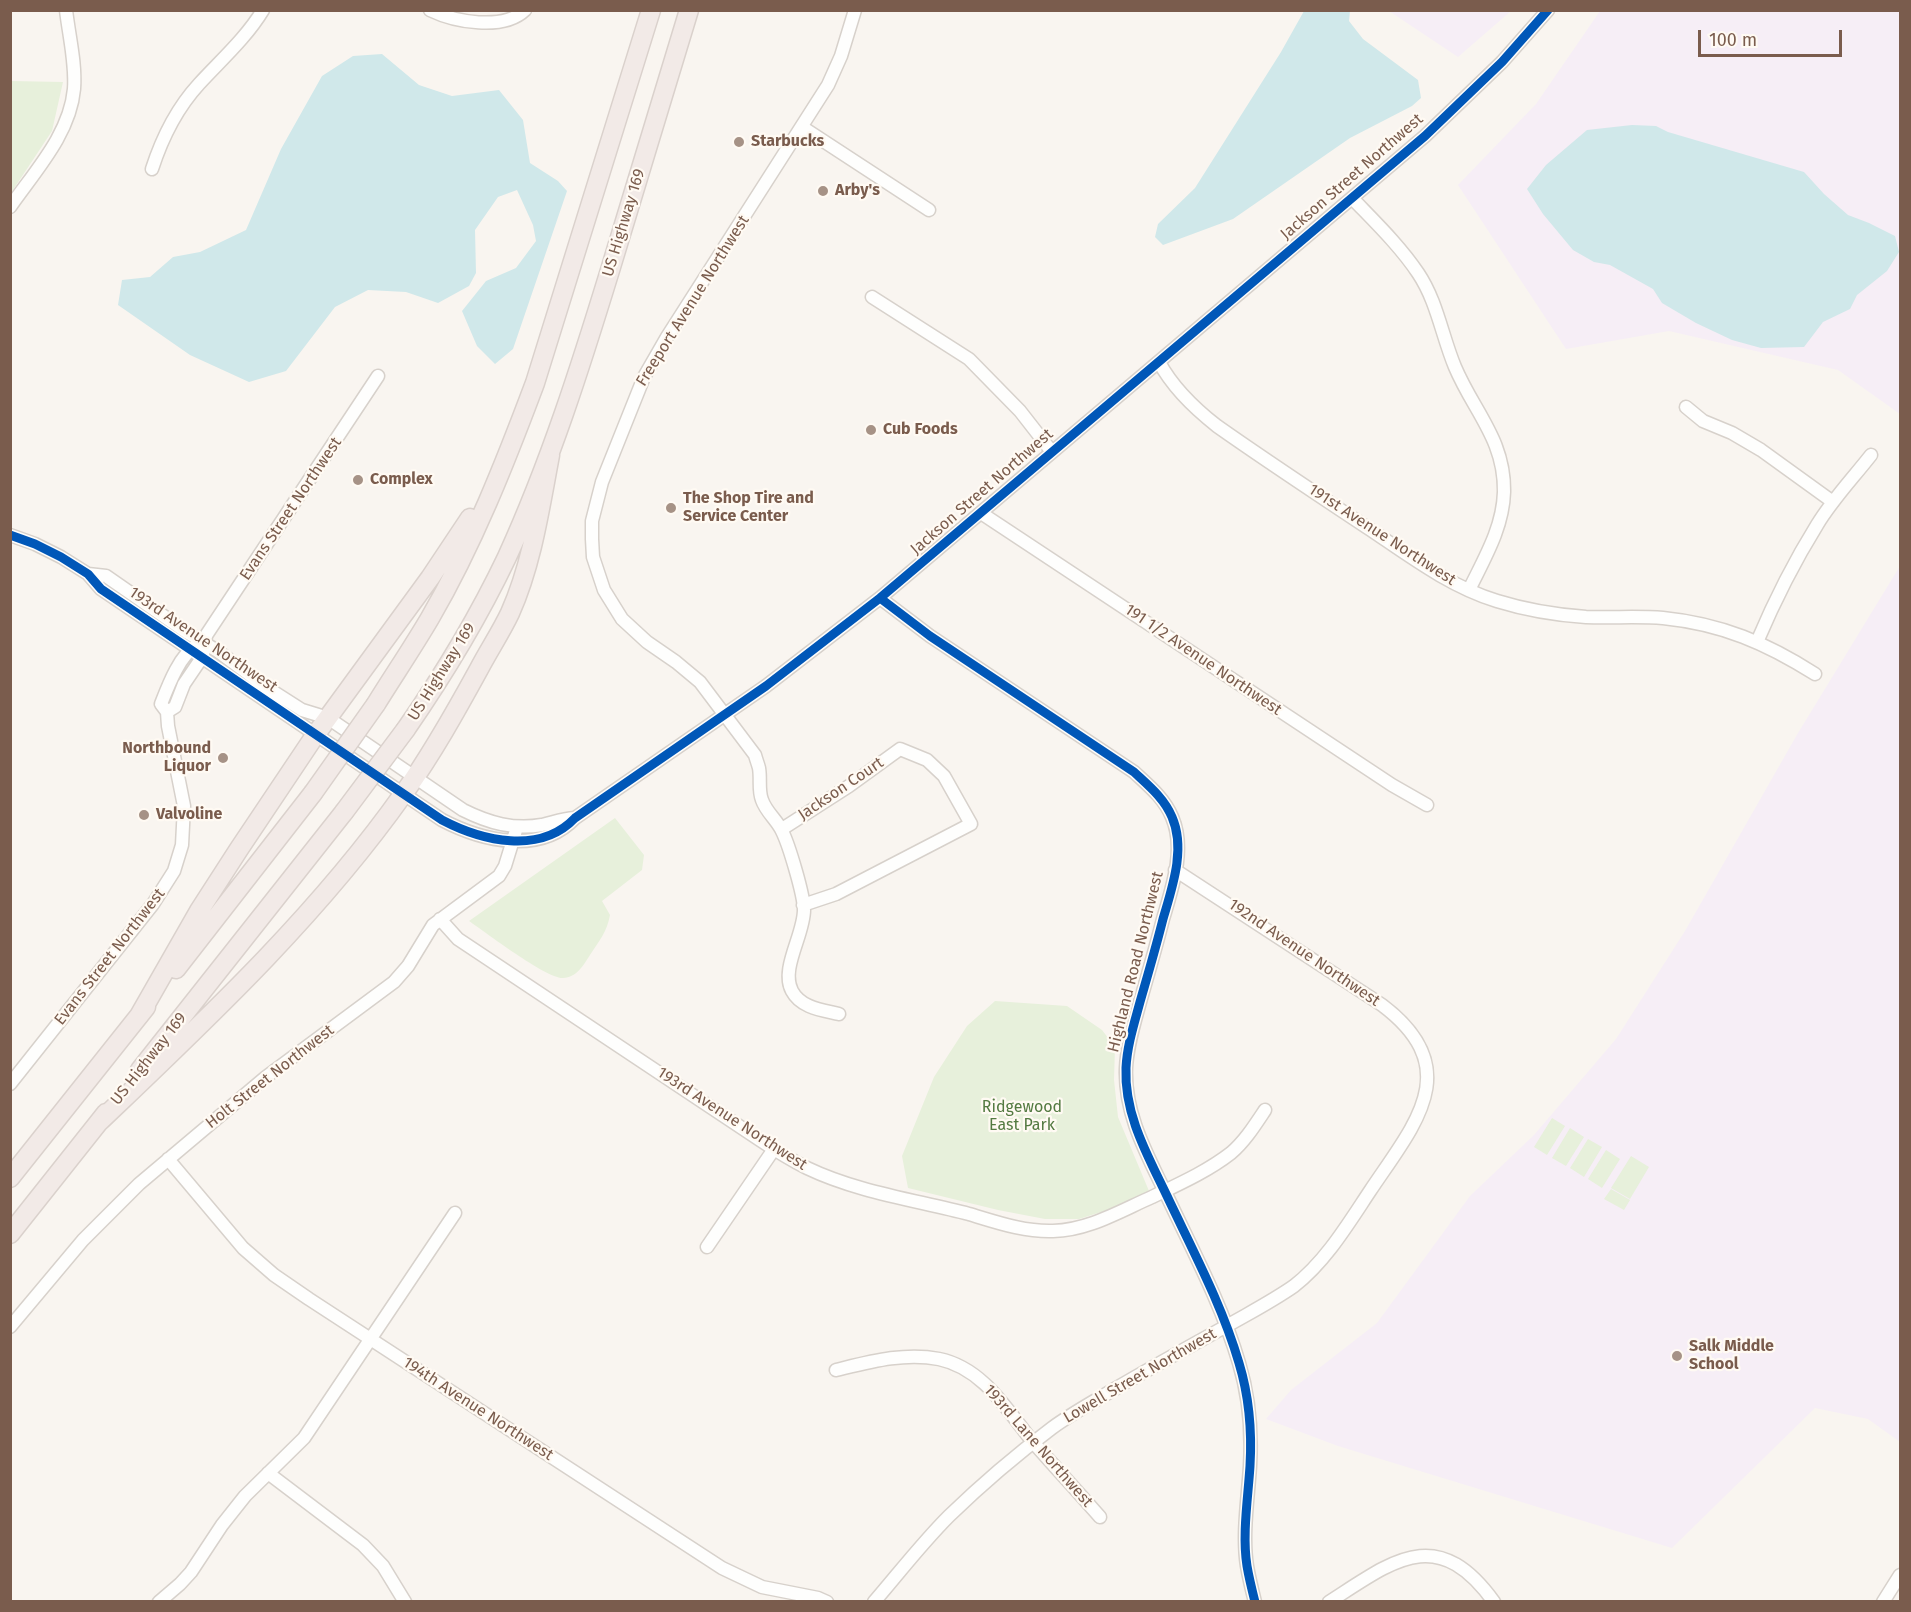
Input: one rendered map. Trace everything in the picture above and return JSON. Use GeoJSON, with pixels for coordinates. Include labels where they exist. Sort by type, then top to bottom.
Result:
{"type":"FeatureCollection","features":[{"type":"Feature","properties":{"kind":"highway"},"geometry":{"type":"LineString","coordinates":[[10,1178],[314,793],[376,704],[430,618],[471,538],[514,437],[538,373],[651,10]]}},
{"type":"Feature","properties":{"kind":"highway","name":"US Highway 169"},"geometry":{"type":"LineString","coordinates":[[10,1234],[344,812],[406,729],[444,672],[487,596],[507,557],[550,455],[579,370],[689,10]]}},
{"type":"Feature","properties":{"kind":"highway"},"geometry":{"type":"LineString","coordinates":[[139,1016],[199,911],[316,734],[430,578],[473,514],[514,437]]}},
{"type":"Feature","properties":{"kind":"highway"},"geometry":{"type":"LineString","coordinates":[[99,1122],[222,1005],[303,918],[360,852],[415,778],[456,710],[509,613],[531,548],[550,455]]}},
{"type":"Feature","properties":{"kind":"street"},"geometry":{"type":"LineString","coordinates":[[10,207],[54,145],[62,131],[72,103],[74,77],[66,10]]}},
{"type":"Feature","properties":{"kind":"street"},"geometry":{"type":"LineString","coordinates":[[152,169],[159,148],[180,108],[197,85],[243,38],[263,10]]}},
{"type":"Feature","properties":{"kind":"street"},"geometry":{"type":"LineString","coordinates":[[430,10],[453,18],[490,23],[512,19],[525,10]]}},
{"type":"Feature","properties":{"kind":"street","name":"Freeport Avenue Northwest"},"geometry":{"type":"LineString","coordinates":[[782,829],[763,804],[755,755],[700,682],[634,631],[612,605],[604,590],[593,557],[592,521],[606,471],[644,377],[834,73],[855,10]]}},
{"type":"Feature","properties":{"kind":"street","name":"Jackson Street Northwest"},"geometry":{"type":"LineString","coordinates":[[377,776],[442,820],[491,839],[513,841],[532,839],[551,834],[567,826],[721,710],[812,652],[880,598],[1425,135],[1502,62],[1548,10]]}},
{"type":"Feature","properties":{"kind":"street"},"geometry":{"type":"LineString","coordinates":[[802,127],[929,210]]}},
{"type":"Feature","properties":{"kind":"street"},"geometry":{"type":"LineString","coordinates":[[1352,198],[1398,248],[1427,288],[1449,353],[1498,449],[1503,477],[1503,508],[1496,534],[1469,590]]}},
{"type":"Feature","properties":{"kind":"street"},"geometry":{"type":"LineString","coordinates":[[872,297],[969,359],[1020,411],[1052,452]]}},
{"type":"Feature","properties":{"kind":"street","name":"191st Avenue Northwest"},"geometry":{"type":"LineString","coordinates":[[1159,362],[1177,389],[1217,426],[1425,566],[1469,590],[1499,602],[1568,616],[1663,618],[1723,630],[1783,654],[1815,674]]}},
{"type":"Feature","properties":{"kind":"street","name":"Evans Street Northwest"},"geometry":{"type":"LineString","coordinates":[[203,656],[207,634],[378,376]]}},
{"type":"Feature","properties":{"kind":"street"},"geometry":{"type":"LineString","coordinates":[[1686,407],[1703,421],[1732,433],[1761,450],[1833,502]]}},
{"type":"Feature","properties":{"kind":"street"},"geometry":{"type":"LineString","coordinates":[[1757,642],[1798,557],[1817,525],[1871,455]]}},
{"type":"Feature","properties":{"kind":"street","name":"191 1/2 Avenue Northwest"},"geometry":{"type":"LineString","coordinates":[[981,513],[1392,785],[1426,805]]}},
{"type":"Feature","properties":{"kind":"street","name":"193rd Avenue Northwest"},"geometry":{"type":"LineString","coordinates":[[10,536],[49,550],[88,574],[101,589],[377,776]]}},
{"type":"Feature","properties":{"kind":"street","name":"193rd Avenue Northwest"},"geometry":{"type":"LineString","coordinates":[[88,574],[106,576],[188,633],[204,641],[266,687],[302,710],[328,718],[389,759]]}},
{"type":"Feature","properties":{"kind":"street","name":"Highland Road Northwest"},"geometry":{"type":"LineString","coordinates":[[880,598],[930,636],[1134,772],[1166,805],[1173,818],[1178,840],[1175,870],[1132,1032],[1126,1068],[1128,1103],[1134,1122],[1227,1326],[1240,1366],[1248,1404],[1251,1445],[1246,1565],[1255,1602]]}},
{"type":"Feature","properties":{"kind":"street","name":"Evans Street Northwest"},"geometry":{"type":"LineString","coordinates":[[10,1084],[153,904],[174,871],[182,845],[184,806],[167,711],[161,704],[170,681],[191,648],[204,641]]}},
{"type":"Feature","properties":{"kind":"street"},"geometry":{"type":"LineString","coordinates":[[167,711],[176,707],[184,684],[203,656]]}},
{"type":"Feature","properties":{"kind":"street","name":"Jackson Court"},"geometry":{"type":"LineString","coordinates":[[782,829],[849,786],[900,749],[927,760],[944,776],[971,824],[836,894],[803,905]]}},
{"type":"Feature","properties":{"kind":"street","name":"Jackson Street Northwest"},"geometry":{"type":"LineString","coordinates":[[389,759],[454,804],[488,821],[517,827],[575,818]]}},
{"type":"Feature","properties":{"kind":"street","name":"Holt Street Northwest"},"geometry":{"type":"LineString","coordinates":[[10,1327],[83,1240],[168,1159],[266,1077],[400,977],[429,931],[440,919],[499,876],[505,866],[517,827]]}},
{"type":"Feature","properties":{"kind":"street"},"geometry":{"type":"LineString","coordinates":[[782,829],[803,905],[802,923],[789,971],[791,990],[805,1005],[839,1014]]}},
{"type":"Feature","properties":{"kind":"street","name":"192nd Avenue Northwest"},"geometry":{"type":"LineString","coordinates":[[1175,870],[1382,1005],[1403,1023],[1421,1049]]}},
{"type":"Feature","properties":{"kind":"street","name":"193rd Avenue Northwest"},"geometry":{"type":"LineString","coordinates":[[440,919],[458,939],[774,1149],[805,1167],[837,1180],[988,1220],[1039,1231],[1055,1231],[1101,1220],[1165,1191],[1232,1152],[1246,1138],[1265,1110]]}},
{"type":"Feature","properties":{"kind":"street","name":"Lowell Street Northwest"},"geometry":{"type":"LineString","coordinates":[[874,1602],[948,1517],[1033,1442],[1088,1404],[1279,1296],[1315,1267],[1406,1140],[1420,1113],[1427,1088],[1427,1074],[1421,1049]]}},
{"type":"Feature","properties":{"kind":"street"},"geometry":{"type":"LineString","coordinates":[[707,1247],[774,1149]]}},
{"type":"Feature","properties":{"kind":"street","name":"194th Avenue Northwest"},"geometry":{"type":"LineString","coordinates":[[168,1159],[243,1248],[291,1287],[722,1568],[762,1587],[818,1598],[827,1602]]}},
{"type":"Feature","properties":{"kind":"street"},"geometry":{"type":"LineString","coordinates":[[167,1599],[190,1572],[233,1509],[304,1438],[455,1213]]}},
{"type":"Feature","properties":{"kind":"street","name":"193rd Lane Northwest"},"geometry":{"type":"LineString","coordinates":[[836,1370],[872,1361],[926,1357],[956,1365],[970,1372],[992,1392],[1100,1517]]}},
{"type":"Feature","properties":{"kind":"street"},"geometry":{"type":"LineString","coordinates":[[268,1473],[363,1545],[383,1566],[405,1602]]}},
{"type":"Feature","properties":{"kind":"street"},"geometry":{"type":"LineString","coordinates":[[1329,1602],[1390,1564],[1403,1559],[1428,1555],[1449,1560],[1460,1567],[1481,1585],[1494,1602]]}},
{"type":"Feature","properties":{"kind":"street"},"geometry":{"type":"LineString","coordinates":[[1883,1602],[1900,1575]]}},
{"type":"Feature","properties":{"kind":"shaded area"},"geometry":{"type":"Polygon","coordinates":[[[1389,11],[1511,11],[1458,57],[1389,11]]]}},
{"type":"Feature","properties":{"kind":"shaded area"},"geometry":{"type":"Polygon","coordinates":[[[1600,11],[1900,11],[1900,414],[1838,370],[1669,331],[1566,349],[1458,185],[1536,104],[1600,11]]]}},
{"type":"Feature","properties":{"kind":"shaded area"},"geometry":{"type":"Polygon","coordinates":[[[1900,566],[1900,1442],[1868,1419],[1815,1408],[1672,1548],[1338,1446],[1266,1419],[1291,1390],[1377,1323],[1470,1196],[1534,1135],[1616,1039],[1685,931],[1798,733],[1900,566]]]}},
{"type":"Feature","properties":{"kind":"green space"},"geometry":{"type":"Polygon","coordinates":[[[11,81],[63,82],[52,131],[11,193],[11,81]]]}},
{"type":"Feature","properties":{"kind":"green space"},"geometry":{"type":"Polygon","coordinates":[[[615,818],[644,855],[642,870],[602,901],[610,915],[607,926],[585,963],[576,973],[563,978],[544,971],[469,921],[615,818]]]}},
{"type":"Feature","properties":{"kind":"green space","name":"Ridgewood East Park"},"geometry":{"type":"Polygon","coordinates":[[[995,1001],[1067,1006],[1102,1030],[1115,1047],[1114,1080],[1118,1117],[1149,1191],[1117,1207],[1079,1219],[1045,1219],[908,1188],[902,1156],[934,1077],[967,1026],[995,1001]]]}},
{"type":"Feature","properties":{"kind":"green space"},"geometry":{"type":"Polygon","coordinates":[[[1552,1118],[1565,1126],[1547,1155],[1534,1147],[1552,1118]]]}},
{"type":"Feature","properties":{"kind":"green space"},"geometry":{"type":"Polygon","coordinates":[[[1570,1128],[1584,1137],[1566,1166],[1552,1158],[1570,1128]]]}},
{"type":"Feature","properties":{"kind":"green space"},"geometry":{"type":"Polygon","coordinates":[[[1588,1139],[1602,1147],[1584,1177],[1570,1168],[1588,1139]]]}},
{"type":"Feature","properties":{"kind":"green space"},"geometry":{"type":"Polygon","coordinates":[[[1606,1150],[1620,1159],[1602,1188],[1588,1179],[1606,1150]]]}},
{"type":"Feature","properties":{"kind":"green space"},"geometry":{"type":"Polygon","coordinates":[[[1631,1156],[1649,1167],[1630,1199],[1611,1188],[1631,1156]]]}},
{"type":"Feature","properties":{"kind":"green space"},"geometry":{"type":"Polygon","coordinates":[[[1611,1189],[1630,1200],[1624,1210],[1604,1199],[1611,1189]]]}},
{"type":"Feature","properties":{"kind":"water"},"geometry":{"type":"Polygon","coordinates":[[[1304,11],[1350,11],[1349,21],[1363,39],[1418,80],[1421,98],[1412,106],[1350,138],[1233,219],[1163,245],[1155,237],[1158,224],[1195,188],[1281,52],[1304,11]]]}},
{"type":"Feature","properties":{"kind":"water"},"geometry":{"type":"Polygon","coordinates":[[[382,54],[419,85],[452,96],[499,90],[523,120],[530,163],[558,181],[567,191],[513,349],[495,364],[477,346],[462,311],[486,281],[516,268],[536,241],[533,225],[517,190],[498,197],[475,230],[476,273],[469,286],[438,303],[406,292],[368,290],[335,307],[286,371],[249,382],[190,355],[118,305],[122,280],[150,277],[173,257],[200,252],[246,230],[281,149],[322,76],[353,56],[382,54]]]}},
{"type":"Feature","properties":{"kind":"water"},"geometry":{"type":"Polygon","coordinates":[[[1632,125],[1656,126],[1668,132],[1804,172],[1848,215],[1895,236],[1899,252],[1887,271],[1857,295],[1850,309],[1823,322],[1804,347],[1761,348],[1732,340],[1696,323],[1662,303],[1653,289],[1610,265],[1594,262],[1573,250],[1543,214],[1527,189],[1546,165],[1587,130],[1632,125]]]}},
{"type":"Feature","properties":{"kind":"cycle path"},"geometry":{"type":"LineString","coordinates":[[10,535],[35,544],[88,574],[101,589],[442,820],[475,834],[510,841],[545,837],[561,830],[766,686],[880,598],[1425,136],[1502,62],[1548,10]]}},
{"type":"Feature","properties":{"kind":"cycle path"},"geometry":{"type":"LineString","coordinates":[[880,598],[930,636],[1134,772],[1151,787],[1172,817],[1178,842],[1176,868],[1131,1035],[1126,1085],[1139,1135],[1216,1299],[1242,1376],[1251,1440],[1245,1529],[1246,1554],[1255,1602]]}},
{"type":"Feature","properties":{"kind":"place","name":"Starbucks"},"geometry":{"type":"Point","coordinates":[739,142]}},
{"type":"Feature","properties":{"kind":"place","name":"Arby's"},"geometry":{"type":"Point","coordinates":[823,191]}},
{"type":"Feature","properties":{"kind":"place","name":"Cub Foods"},"geometry":{"type":"Point","coordinates":[871,430]}},
{"type":"Feature","properties":{"kind":"place","name":"Complex"},"geometry":{"type":"Point","coordinates":[358,480]}},
{"type":"Feature","properties":{"kind":"place","name":"The Shop Tire and Service Center"},"geometry":{"type":"Point","coordinates":[671,508]}},
{"type":"Feature","properties":{"kind":"place","name":"Northbound Liquor"},"geometry":{"type":"Point","coordinates":[223,758]}},
{"type":"Feature","properties":{"kind":"place","name":"Valvoline"},"geometry":{"type":"Point","coordinates":[144,815]}},
{"type":"Feature","properties":{"kind":"place","name":"Salk Middle School"},"geometry":{"type":"Point","coordinates":[1677,1356]}}]}
